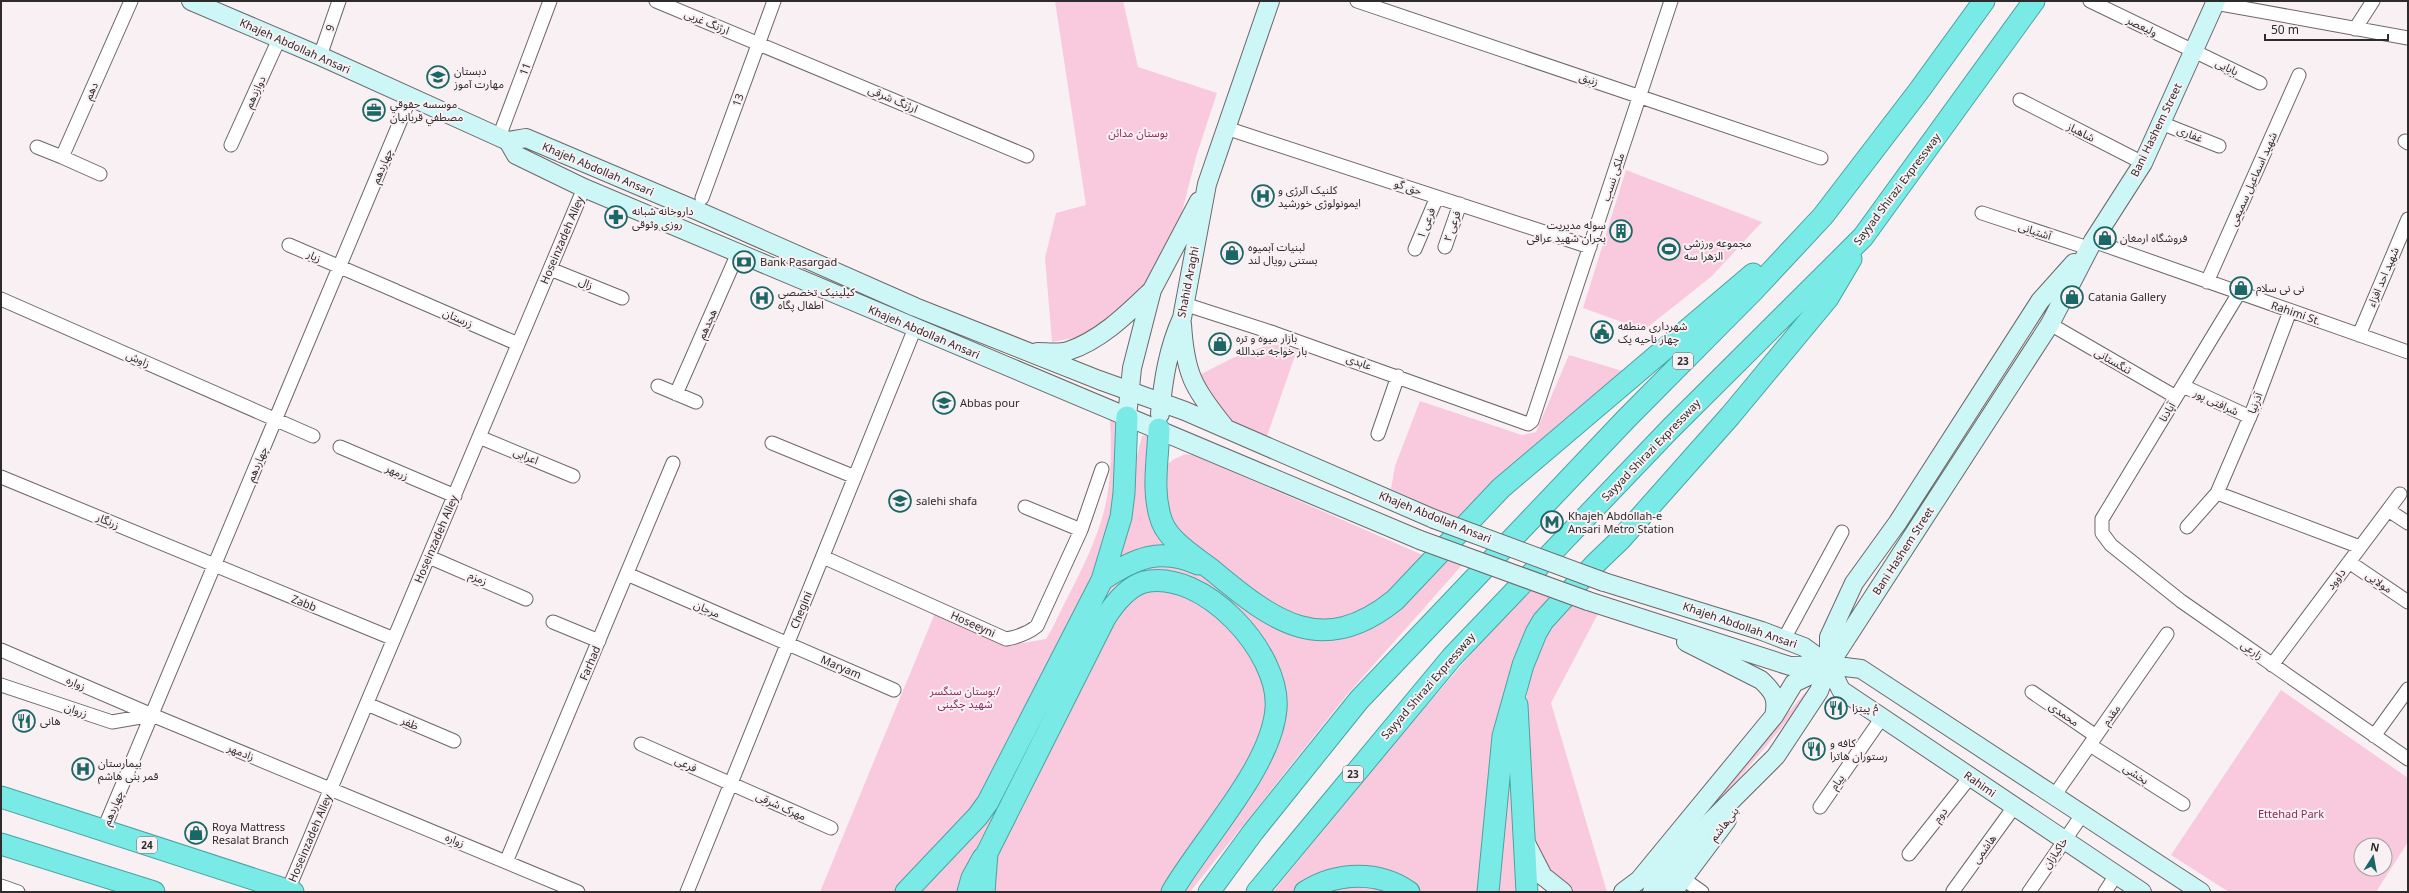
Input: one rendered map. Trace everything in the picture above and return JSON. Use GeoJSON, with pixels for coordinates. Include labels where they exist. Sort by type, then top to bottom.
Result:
{"type":"FeatureCollection","features":[{"type":"Feature","properties":{"kind":"highway","name":"23"},"geometry":{"type":"LineString","coordinates":[[1209,892],[1252,832],[1359,700],[1626,418],[1752,291],[1823,216],[1923,86],[1984,1]]}},
{"type":"Feature","properties":{"kind":"highway","name":"Sayyad Shirazi Expressway"},"geometry":{"type":"LineString","coordinates":[[1257,892],[1404,712],[1452,657],[1670,429],[1863,237],[2034,1]]}},
{"type":"Feature","properties":{"kind":"highway"},"geometry":{"type":"LineString","coordinates":[[1159,429],[1156,491],[1163,523],[1175,540],[1250,601],[1278,620],[1299,628],[1319,630],[1340,628],[1363,620],[1383,610],[1395,600],[1501,488],[1823,216]]}},
{"type":"Feature","properties":{"kind":"highway"},"geometry":{"type":"LineString","coordinates":[[1488,892],[1503,736],[1529,647],[1543,621],[1625,534],[1780,357],[1828,298],[1863,237]]}},
{"type":"Feature","properties":{"kind":"highway"},"geometry":{"type":"LineString","coordinates":[[908,891],[978,816],[988,802],[1102,580],[1121,517],[1124,494],[1127,417]]}},
{"type":"Feature","properties":{"kind":"highway"},"geometry":{"type":"LineString","coordinates":[[1102,580],[1126,565],[1145,557],[1167,555],[1186,558],[1208,568]]}},
{"type":"Feature","properties":{"kind":"highway"},"geometry":{"type":"LineString","coordinates":[[968,892],[972,878],[987,852],[1061,701],[1104,618],[1115,603],[1128,591],[1143,582],[1158,580],[1182,584],[1214,601],[1237,624],[1251,641],[1269,669],[1275,683],[1276,703],[1269,739],[1249,780],[1189,864],[1172,892]]}},
{"type":"Feature","properties":{"kind":"highway"},"geometry":{"type":"LineString","coordinates":[[1516,690],[1527,892]]}},
{"type":"Feature","properties":{"kind":"highway","name":"24"},"geometry":{"type":"LineString","coordinates":[[1,797],[291,891]]}},
{"type":"Feature","properties":{"kind":"highway"},"geometry":{"type":"LineString","coordinates":[[1,844],[154,892]]}},
{"type":"Feature","properties":{"kind":"highway"},"geometry":{"type":"LineString","coordinates":[[984,892],[987,852]]}},
{"type":"Feature","properties":{"kind":"highway"},"geometry":{"type":"LineString","coordinates":[[91,872],[132,892]]}},
{"type":"Feature","properties":{"kind":"highway"},"geometry":{"type":"LineString","coordinates":[[1305,892],[1336,878],[1353,876],[1387,881],[1409,892]]}},
{"type":"Feature","properties":{"kind":"main road","name":"Khajeh Abdollah Ansari"},"geometry":{"type":"LineString","coordinates":[[190,1],[280,38],[410,98],[504,139],[526,138],[698,211],[916,307],[1029,353],[1161,402],[1434,519],[1604,582],[1804,647],[1829,665]]}},
{"type":"Feature","properties":{"kind":"main road","name":"Shahid Araghi"},"geometry":{"type":"LineString","coordinates":[[1159,429],[1161,402],[1173,338],[1183,311],[1207,184],[1270,1]]}},
{"type":"Feature","properties":{"kind":"main road","name":"Bani Hashem Street"},"geometry":{"type":"LineString","coordinates":[[1829,665],[2050,324],[2090,245],[2143,163],[2215,2]]}},
{"type":"Feature","properties":{"kind":"main road","name":"Khajeh Abdollah Ansari"},"geometry":{"type":"LineString","coordinates":[[504,139],[516,155],[584,188],[1420,540],[1588,601],[1790,666],[1829,665]]}},
{"type":"Feature","properties":{"kind":"main road","name":"Shahid Araghi"},"geometry":{"type":"LineString","coordinates":[[1127,417],[1132,368],[1152,290],[1207,184]]}},
{"type":"Feature","properties":{"kind":"main road","name":"Bani Hashem Street"},"geometry":{"type":"LineString","coordinates":[[1829,665],[1829,637],[1854,583],[1898,522],[2040,301],[2090,245]]}},
{"type":"Feature","properties":{"kind":"main road"},"geometry":{"type":"LineString","coordinates":[[1029,353],[1067,351],[1086,342],[1126,315],[1152,290]]}},
{"type":"Feature","properties":{"kind":"main road"},"geometry":{"type":"LineString","coordinates":[[1183,311],[1184,354],[1193,385],[1227,430]]}},
{"type":"Feature","properties":{"kind":"main road"},"geometry":{"type":"LineString","coordinates":[[1642,619],[1761,680],[1772,690],[1776,698],[1774,716]]}},
{"type":"Feature","properties":{"kind":"main road"},"geometry":{"type":"LineString","coordinates":[[1652,892],[1711,821],[1776,756],[1819,691],[1829,665]]}},
{"type":"Feature","properties":{"kind":"main road"},"geometry":{"type":"LineString","coordinates":[[1623,892],[1639,880],[1774,716],[1794,683],[1829,665],[1861,669],[2201,892]]}},
{"type":"Feature","properties":{"kind":"main road","name":"Rahimi"},"geometry":{"type":"LineString","coordinates":[[1829,665],[1841,690],[2014,808],[2064,839],[2142,892]]}},
{"type":"Feature","properties":{"kind":"main road","name":"بنی‌هاشم"},"geometry":{"type":"LineString","coordinates":[[1677,885],[1776,756]]}},
{"type":"Feature","properties":{"kind":"main road"},"geometry":{"type":"LineString","coordinates":[[1524,838],[1543,876],[1563,892]]}},
{"type":"Feature","properties":{"kind":"street","name":"دهم"},"geometry":{"type":"LineString","coordinates":[[62,156],[131,1]]}},
{"type":"Feature","properties":{"kind":"street","name":"9"},"geometry":{"type":"LineString","coordinates":[[320,56],[339,1]]}},
{"type":"Feature","properties":{"kind":"street","name":"11"},"geometry":{"type":"LineString","coordinates":[[504,139],[550,1]]}},
{"type":"Feature","properties":{"kind":"street","name":"ارژنگ غربی"},"geometry":{"type":"LineString","coordinates":[[656,1],[758,42]]}},
{"type":"Feature","properties":{"kind":"street","name":"13"},"geometry":{"type":"LineString","coordinates":[[702,198],[774,1]]}},
{"type":"Feature","properties":{"kind":"street","name":"زنبق"},"geometry":{"type":"LineString","coordinates":[[1357,1],[1821,158]]}},
{"type":"Feature","properties":{"kind":"street","name":"ملکی نسب"},"geometry":{"type":"LineString","coordinates":[[1532,421],[1671,1]]}},
{"type":"Feature","properties":{"kind":"street","name":"ولیعصر"},"geometry":{"type":"LineString","coordinates":[[2090,1],[2194,51]]}},
{"type":"Feature","properties":{"kind":"street"},"geometry":{"type":"LineString","coordinates":[[2355,29],[2373,1]]}},
{"type":"Feature","properties":{"kind":"street"},"geometry":{"type":"LineString","coordinates":[[2215,2],[2408,38]]}},
{"type":"Feature","properties":{"kind":"street","name":"دوازدهم"},"geometry":{"type":"LineString","coordinates":[[230,145],[280,38]]}},
{"type":"Feature","properties":{"kind":"street","name":"ارژنگ شرقی"},"geometry":{"type":"LineString","coordinates":[[758,42],[1027,156]]}},
{"type":"Feature","properties":{"kind":"street","name":"بابایی"},"geometry":{"type":"LineString","coordinates":[[2194,51],[2260,83]]}},
{"type":"Feature","properties":{"kind":"street","name":"شهید اسماعیل سمیعی"},"geometry":{"type":"LineString","coordinates":[[2207,282],[2299,75]]}},
{"type":"Feature","properties":{"kind":"street","name":"چهاردهم"},"geometry":{"type":"LineString","coordinates":[[103,831],[410,98]]}},
{"type":"Feature","properties":{"kind":"street","name":"شاهباز"},"geometry":{"type":"LineString","coordinates":[[2020,100],[2143,163]]}},
{"type":"Feature","properties":{"kind":"street","name":"غفاری"},"geometry":{"type":"LineString","coordinates":[[2161,123],[2219,146]]}},
{"type":"Feature","properties":{"kind":"street","name":"حق گو"},"geometry":{"type":"LineString","coordinates":[[1226,128],[1590,247]]}},
{"type":"Feature","properties":{"kind":"street"},"geometry":{"type":"LineString","coordinates":[[37,147],[62,156],[100,174]]}},
{"type":"Feature","properties":{"kind":"street","name":"Hoseinzadeh Alley"},"geometry":{"type":"LineString","coordinates":[[291,891],[331,790],[584,188]]}},
{"type":"Feature","properties":{"kind":"street","name":"فرعی ۱"},"geometry":{"type":"LineString","coordinates":[[1416,249],[1437,197]]}},
{"type":"Feature","properties":{"kind":"street","name":"فرعی ۲"},"geometry":{"type":"LineString","coordinates":[[1445,247],[1460,204]]}},
{"type":"Feature","properties":{"kind":"street","name":"آشتیانی"},"geometry":{"type":"LineString","coordinates":[[1982,214],[2090,245]]}},
{"type":"Feature","properties":{"kind":"street","name":"شهید احد افزاء"},"geometry":{"type":"LineString","coordinates":[[2359,335],[2408,219]]}},
{"type":"Feature","properties":{"kind":"street","name":"زیار"},"geometry":{"type":"LineString","coordinates":[[289,245],[339,267]]}},
{"type":"Feature","properties":{"kind":"street","name":"Rahimi St."},"geometry":{"type":"LineString","coordinates":[[2090,245],[2207,282],[2408,352]]}},
{"type":"Feature","properties":{"kind":"street","name":"هجدهم"},"geometry":{"type":"LineString","coordinates":[[676,394],[738,253]]}},
{"type":"Feature","properties":{"kind":"street","name":"زرستان"},"geometry":{"type":"LineString","coordinates":[[339,267],[518,344]]}},
{"type":"Feature","properties":{"kind":"street","name":"زال"},"geometry":{"type":"LineString","coordinates":[[550,269],[622,298]]}},
{"type":"Feature","properties":{"kind":"street","name":"آپادنا"},"geometry":{"type":"LineString","coordinates":[[2102,533],[2102,519],[2239,293]]}},
{"type":"Feature","properties":{"kind":"street","name":"زاوش"},"geometry":{"type":"LineString","coordinates":[[1,299],[313,436]]}},
{"type":"Feature","properties":{"kind":"street","name":"عابدی"},"geometry":{"type":"LineString","coordinates":[[1183,311],[1274,333],[1398,376],[1524,423],[1532,421]]}},
{"type":"Feature","properties":{"kind":"street","name":"آذرنیا"},"geometry":{"type":"LineString","coordinates":[[2187,527],[2217,493],[2250,417],[2290,311]]}},
{"type":"Feature","properties":{"kind":"street","name":"تنگستانی"},"geometry":{"type":"LineString","coordinates":[[2050,324],[2176,398]]}},
{"type":"Feature","properties":{"kind":"street","name":"Chegini"},"geometry":{"type":"LineString","coordinates":[[687,892],[915,328]]}},
{"type":"Feature","properties":{"kind":"street"},"geometry":{"type":"LineString","coordinates":[[1378,434],[1398,376]]}},
{"type":"Feature","properties":{"kind":"street"},"geometry":{"type":"LineString","coordinates":[[658,386],[696,402]]}},
{"type":"Feature","properties":{"kind":"street","name":"شرافتی پور"},"geometry":{"type":"LineString","coordinates":[[2183,386],[2250,417]]}},
{"type":"Feature","properties":{"kind":"street","name":"اعرابی"},"geometry":{"type":"LineString","coordinates":[[479,437],[573,476]]}},
{"type":"Feature","properties":{"kind":"street"},"geometry":{"type":"LineString","coordinates":[[772,443],[855,477]]}},
{"type":"Feature","properties":{"kind":"street","name":"زرمهر"},"geometry":{"type":"LineString","coordinates":[[340,447],[454,496]]}},
{"type":"Feature","properties":{"kind":"street","name":"Farhad"},"geometry":{"type":"LineString","coordinates":[[506,862],[673,463]]}},
{"type":"Feature","properties":{"kind":"street","name":"Hoseeyni"},"geometry":{"type":"LineString","coordinates":[[823,557],[1006,639],[1028,633],[1037,626],[1081,530],[1102,469]]}},
{"type":"Feature","properties":{"kind":"street","name":"زرنگار"},"geometry":{"type":"LineString","coordinates":[[1,477],[214,566]]}},
{"type":"Feature","properties":{"kind":"street"},"geometry":{"type":"LineString","coordinates":[[2217,493],[2360,547]]}},
{"type":"Feature","properties":{"kind":"street","name":"داوود"},"geometry":{"type":"LineString","coordinates":[[2272,664],[2400,494]]}},
{"type":"Feature","properties":{"kind":"street"},"geometry":{"type":"LineString","coordinates":[[1025,507],[1081,530]]}},
{"type":"Feature","properties":{"kind":"street"},"geometry":{"type":"LineString","coordinates":[[2388,510],[2408,523]]}},
{"type":"Feature","properties":{"kind":"street"},"geometry":{"type":"LineString","coordinates":[[1784,640],[1842,532]]}},
{"type":"Feature","properties":{"kind":"street","name":"زارعی"},"geometry":{"type":"LineString","coordinates":[[2102,533],[2111,545],[2181,601],[2408,759]]}},
{"type":"Feature","properties":{"kind":"street","name":"زمزم"},"geometry":{"type":"LineString","coordinates":[[429,557],[526,599]]}},
{"type":"Feature","properties":{"kind":"street","name":"مولایی"},"geometry":{"type":"LineString","coordinates":[[2349,562],[2408,602]]}},
{"type":"Feature","properties":{"kind":"street","name":"Zabb"},"geometry":{"type":"LineString","coordinates":[[214,566],[394,639]]}},
{"type":"Feature","properties":{"kind":"street","name":"مرجان"},"geometry":{"type":"LineString","coordinates":[[627,574],[788,644]]}},
{"type":"Feature","properties":{"kind":"street"},"geometry":{"type":"LineString","coordinates":[[553,622],[599,641]]}},
{"type":"Feature","properties":{"kind":"street","name":"مقدم"},"geometry":{"type":"LineString","coordinates":[[2054,796],[2167,634]]}},
{"type":"Feature","properties":{"kind":"street","name":"Maryam"},"geometry":{"type":"LineString","coordinates":[[788,644],[894,690]]}},
{"type":"Feature","properties":{"kind":"street","name":"زواره"},"geometry":{"type":"LineString","coordinates":[[1,650],[152,715]]}},
{"type":"Feature","properties":{"kind":"street","name":"زروان"},"geometry":{"type":"LineString","coordinates":[[1,685],[112,722],[152,715]]}},
{"type":"Feature","properties":{"kind":"street"},"geometry":{"type":"LineString","coordinates":[[2374,736],[2408,689]]}},
{"type":"Feature","properties":{"kind":"street","name":"محمدی"},"geometry":{"type":"LineString","coordinates":[[2032,692],[2093,740]]}},
{"type":"Feature","properties":{"kind":"street","name":"ظفر"},"geometry":{"type":"LineString","coordinates":[[367,704],[454,741]]}},
{"type":"Feature","properties":{"kind":"street","name":"زادمهر"},"geometry":{"type":"LineString","coordinates":[[152,715],[331,790]]}},
{"type":"Feature","properties":{"kind":"street","name":"پیام"},"geometry":{"type":"LineString","coordinates":[[1820,806],[1882,718]]}},
{"type":"Feature","properties":{"kind":"street","name":"بخشی"},"geometry":{"type":"LineString","coordinates":[[2093,740],[2183,804]]}},
{"type":"Feature","properties":{"kind":"street","name":"فرعی"},"geometry":{"type":"LineString","coordinates":[[641,744],[731,784]]}},
{"type":"Feature","properties":{"kind":"street","name":"دوم"},"geometry":{"type":"LineString","coordinates":[[1909,854],[1970,777]]}},
{"type":"Feature","properties":{"kind":"street","name":"مهرک شرقی"},"geometry":{"type":"LineString","coordinates":[[731,784],[831,828]]}},
{"type":"Feature","properties":{"kind":"street","name":"زواره"},"geometry":{"type":"LineString","coordinates":[[331,790],[578,892]]}},
{"type":"Feature","properties":{"kind":"street","name":"هاشمی"},"geometry":{"type":"LineString","coordinates":[[1953,891],[2014,808]]}},
{"type":"Feature","properties":{"kind":"street","name":"خاکبازان"},"geometry":{"type":"LineString","coordinates":[[2029,892],[2064,839],[2082,815]]}},
{"type":"Feature","properties":{"kind":"street"},"geometry":{"type":"LineString","coordinates":[[2105,892],[2116,875]]}},
{"type":"Feature","properties":{"kind":"street"},"geometry":{"type":"LineString","coordinates":[[1677,885],[1702,892]]}},
{"type":"Feature","properties":{"kind":"street"},"geometry":{"type":"LineString","coordinates":[[1,886],[18,892]]}},
{"type":"Feature","properties":{"kind":"green space","name":"بوستان مدائن"},"geometry":{"type":"Polygon","coordinates":[[[1055,1],[1123,1],[1138,67],[1217,93],[1196,157],[1179,224],[1146,289],[1105,327],[1084,336],[1052,342],[1045,258],[1056,213],[1086,205],[1055,1]]]}},
{"type":"Feature","properties":{"kind":"green space","name":"مجموعه ورزشی الزهرا سه"},"geometry":{"type":"Polygon","coordinates":[[[1626,170],[1762,222],[1712,276],[1644,330],[1583,308],[1626,170]]]}},
{"type":"Feature","properties":{"kind":"green space"},"geometry":{"type":"Polygon","coordinates":[[[1278,345],[1297,350],[1267,436],[1224,418],[1198,376],[1246,352],[1267,346],[1278,345]]]}},
{"type":"Feature","properties":{"kind":"green space"},"geometry":{"type":"Polygon","coordinates":[[[1569,355],[1626,372],[1457,519],[1391,489],[1395,466],[1420,401],[1522,435],[1536,432],[1569,355]]]}},
{"type":"Feature","properties":{"kind":"green space","name":"بوستان سنگسر/ شهید چگینی"},"geometry":{"type":"Polygon","coordinates":[[[1109,410],[1115,410],[1116,432],[1113,513],[1101,559],[975,807],[893,892],[820,892],[935,613],[1000,643],[1023,643],[1046,639],[1082,568],[1101,523],[1109,484],[1111,459],[1109,410]]]}},
{"type":"Feature","properties":{"kind":"green space"},"geometry":{"type":"Polygon","coordinates":[[[1149,435],[1150,475],[1183,552],[1118,560],[1133,459],[1137,456],[1142,436],[1149,435]]]}},
{"type":"Feature","properties":{"kind":"green space"},"geometry":{"type":"Polygon","coordinates":[[[1186,454],[1194,455],[1425,556],[1387,597],[1367,611],[1339,620],[1317,622],[1294,617],[1201,555],[1168,519],[1165,466],[1174,459],[1186,454]]]}},
{"type":"Feature","properties":{"kind":"green space"},"geometry":{"type":"Polygon","coordinates":[[[1445,555],[1463,564],[1346,696],[1190,892],[1179,892],[1280,716],[1247,625],[1140,575],[979,842],[961,892],[916,892],[962,846],[1104,592],[1135,568],[1178,564],[1332,635],[1445,555]]]}},
{"type":"Feature","properties":{"kind":"green space"},"geometry":{"type":"Polygon","coordinates":[[[1528,588],[1552,597],[1535,619],[1483,892],[1419,892],[1401,880],[1295,892],[1273,892],[1385,754],[1528,588]]]}},
{"type":"Feature","properties":{"kind":"green space"},"geometry":{"type":"Polygon","coordinates":[[[1145,590],[1184,591],[1233,630],[1263,673],[1269,717],[1246,772],[1163,892],[990,892],[994,862],[1080,681],[1126,603],[1145,590]]]}},
{"type":"Feature","properties":{"kind":"green space"},"geometry":{"type":"Polygon","coordinates":[[[1566,601],[1599,612],[1551,703],[1607,892],[1570,892],[1542,867],[1534,844],[1525,715],[1529,682],[1537,655],[1549,629],[1566,601]]]}},
{"type":"Feature","properties":{"kind":"green space"},"geometry":{"type":"Polygon","coordinates":[[[1816,680],[1807,695],[1782,727],[1644,892],[1634,892],[1816,680]]]}},
{"type":"Feature","properties":{"kind":"green space","name":"Ettehad Park"},"geometry":{"type":"Polygon","coordinates":[[[2281,690],[2408,778],[2408,842],[2393,865],[2393,837],[2353,837],[2353,877],[2386,877],[2376,892],[2229,892],[2171,855],[2281,690]]]}},
{"type":"Feature","properties":{"kind":"green space"},"geometry":{"type":"Polygon","coordinates":[[[1511,754],[1519,892],[1493,892],[1511,754]]]}},
{"type":"Feature","properties":{"kind":"green space"},"geometry":{"type":"Polygon","coordinates":[[[1355,882],[1395,892],[1318,892],[1355,882]]]}},
{"type":"Feature","properties":{"kind":"place","name":"دبستان مهارت آموز"},"geometry":{"type":"Point","coordinates":[438,77]}},
{"type":"Feature","properties":{"kind":"place","name":"موسسه حقوقي مصطفي قربانيان"},"geometry":{"type":"Point","coordinates":[374,110]}},
{"type":"Feature","properties":{"kind":"place","name":"کلنیک آلرژی و ایمونولوژی خورشید"},"geometry":{"type":"Point","coordinates":[1263,196]}},
{"type":"Feature","properties":{"kind":"place","name":"داروخانه شبانه روزی وثوقی"},"geometry":{"type":"Point","coordinates":[616,217]}},
{"type":"Feature","properties":{"kind":"place","name":"سوله مدیریت بحران شهید عراقی"},"geometry":{"type":"Point","coordinates":[1621,231]}},
{"type":"Feature","properties":{"kind":"place","name":"فروشگاه ارمغان"},"geometry":{"type":"Point","coordinates":[2105,238]}},
{"type":"Feature","properties":{"kind":"place","name":"مجموعه ورزشی الزهرا سه"},"geometry":{"type":"Point","coordinates":[1669,249]}},
{"type":"Feature","properties":{"kind":"place","name":"لبنیات آبمیوه بستنی رویال لند"},"geometry":{"type":"Point","coordinates":[1232,253]}},
{"type":"Feature","properties":{"kind":"place","name":"Bank Pasargad"},"geometry":{"type":"Point","coordinates":[744,262]}},
{"type":"Feature","properties":{"kind":"place","name":"نی نی سلام"},"geometry":{"type":"Point","coordinates":[2241,288]}},
{"type":"Feature","properties":{"kind":"place","name":"Catania Gallery"},"geometry":{"type":"Point","coordinates":[2072,297]}},
{"type":"Feature","properties":{"kind":"place","name":"کیلینیک تخصصی اطفال پگاه"},"geometry":{"type":"Point","coordinates":[762,298]}},
{"type":"Feature","properties":{"kind":"place","name":"شهرداری منطقه چهار ناحیه یک"},"geometry":{"type":"Point","coordinates":[1602,332]}},
{"type":"Feature","properties":{"kind":"place","name":"بازار میوه و تره بار خواجه عبدالله"},"geometry":{"type":"Point","coordinates":[1220,344]}},
{"type":"Feature","properties":{"kind":"place","name":"Abbas pour"},"geometry":{"type":"Point","coordinates":[944,403]}},
{"type":"Feature","properties":{"kind":"place","name":"salehi shafa"},"geometry":{"type":"Point","coordinates":[900,501]}},
{"type":"Feature","properties":{"kind":"place","name":"Khajeh Abdollah-e Ansari Metro Station"},"geometry":{"type":"Point","coordinates":[1552,522]}},
{"type":"Feature","properties":{"kind":"place","name":"مُ پیتزا"},"geometry":{"type":"Point","coordinates":[1836,708]}},
{"type":"Feature","properties":{"kind":"place","name":"هانی"},"geometry":{"type":"Point","coordinates":[24,721]}},
{"type":"Feature","properties":{"kind":"place","name":"کافه و رستوران هاترا"},"geometry":{"type":"Point","coordinates":[1814,749]}},
{"type":"Feature","properties":{"kind":"place","name":"بیمارستان قمر بنی هاشم"},"geometry":{"type":"Point","coordinates":[83,769]}},
{"type":"Feature","properties":{"kind":"place","name":"Roya Mattress Resalat Branch"},"geometry":{"type":"Point","coordinates":[196,833]}}]}
